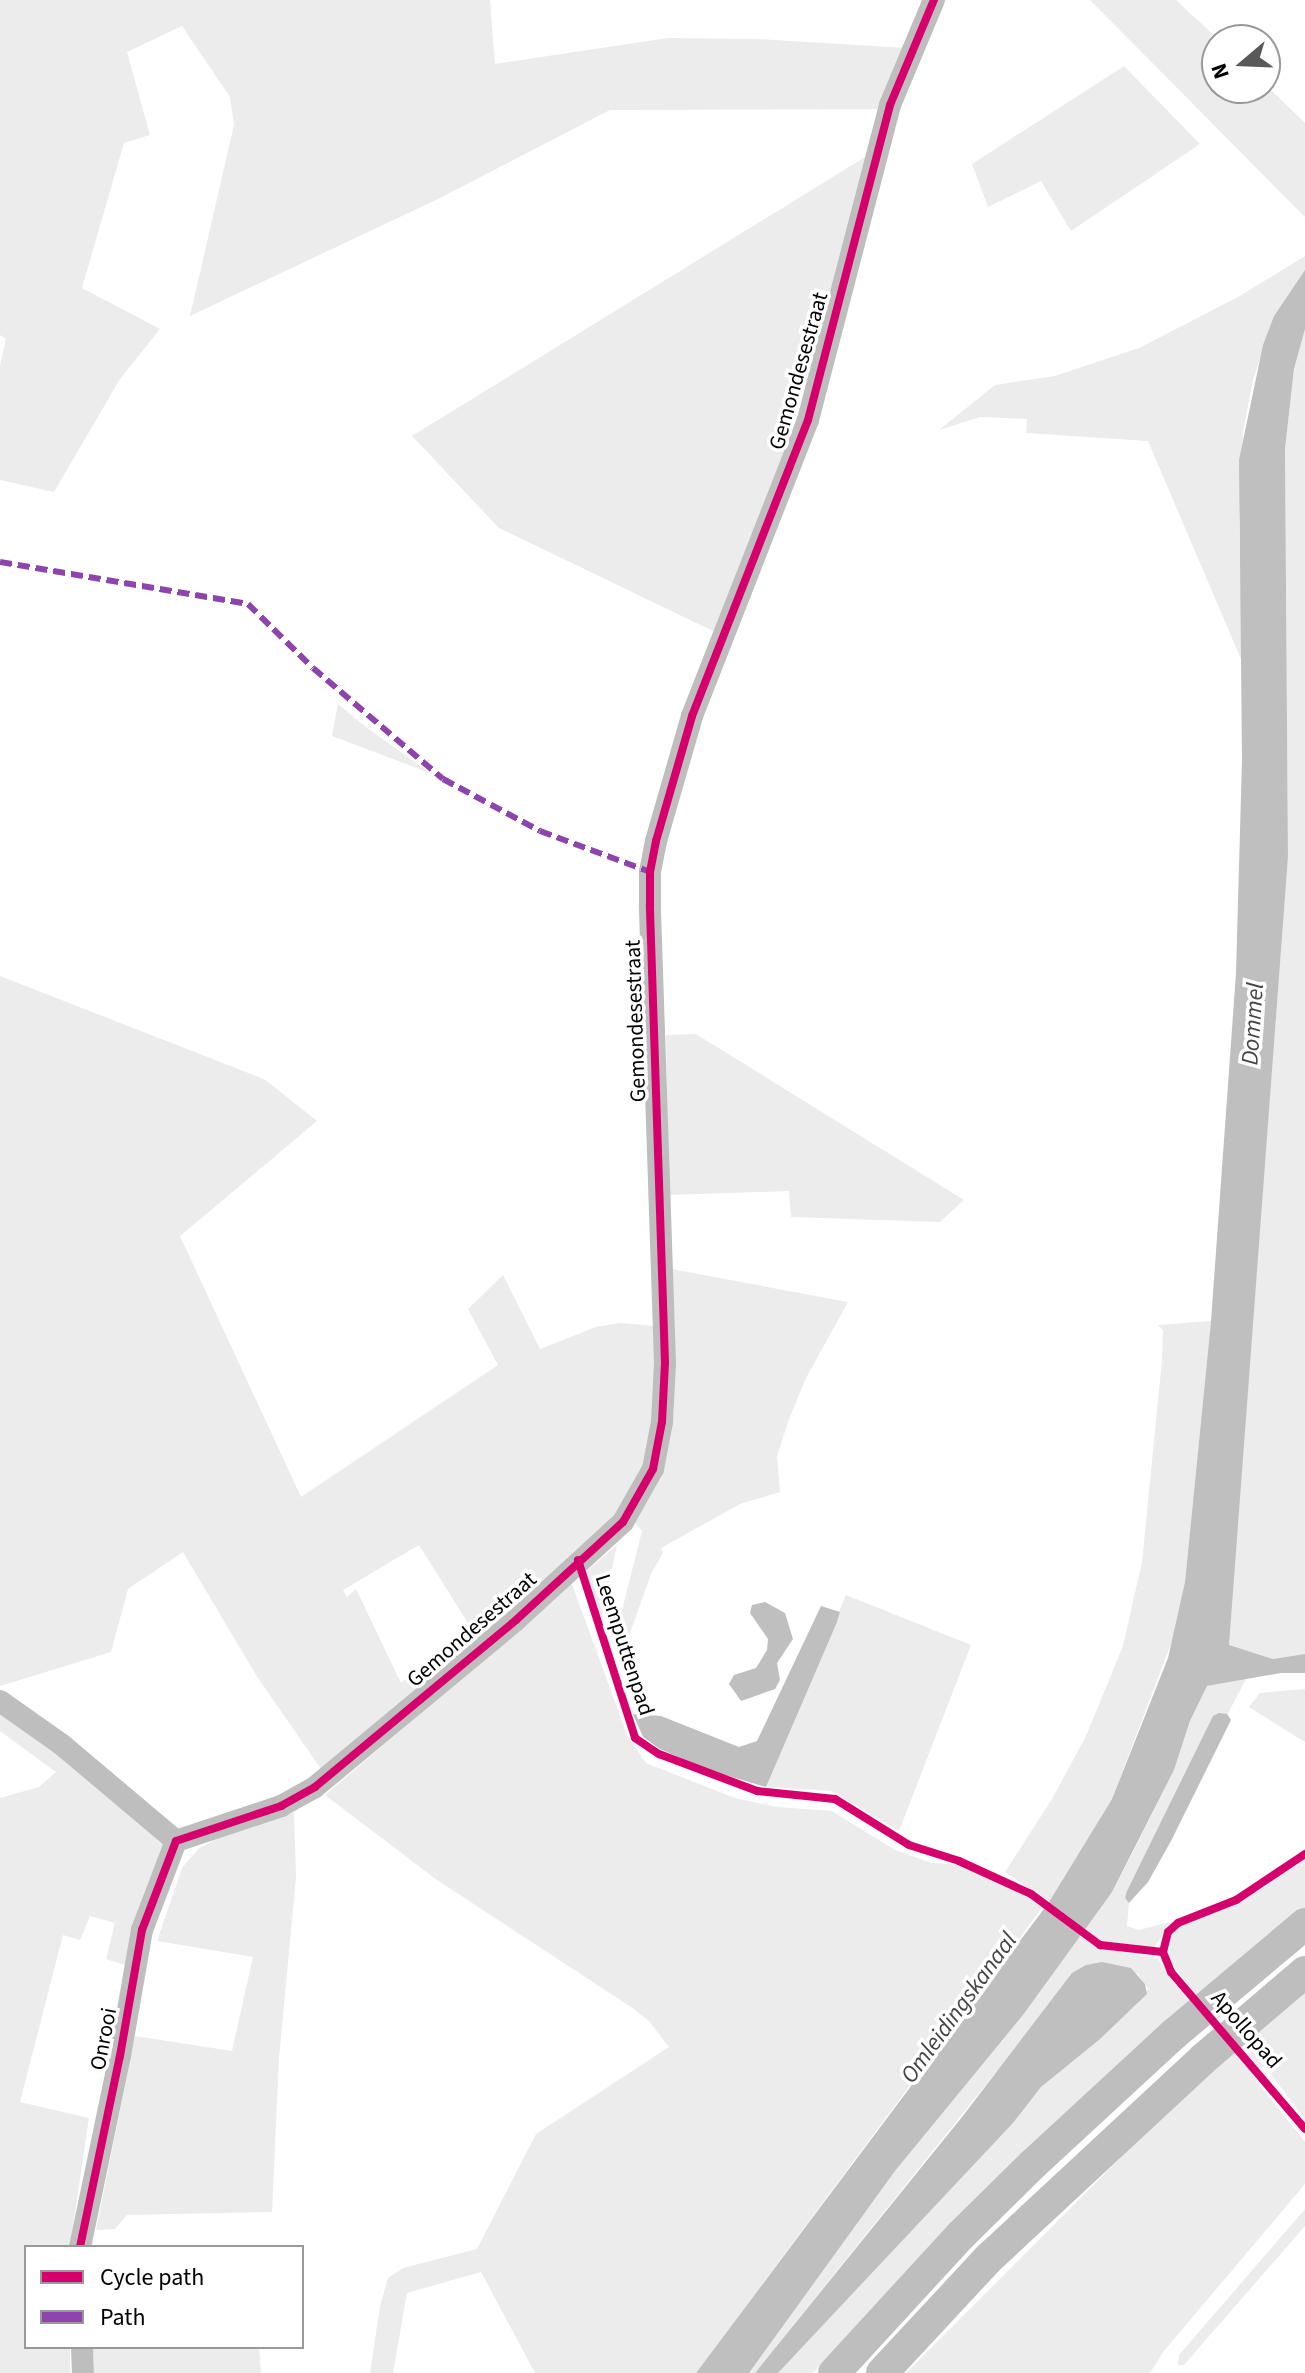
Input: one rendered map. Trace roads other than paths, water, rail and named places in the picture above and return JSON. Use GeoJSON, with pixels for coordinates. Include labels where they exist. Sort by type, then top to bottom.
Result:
{"type":"FeatureCollection","features":[{"type":"Feature","properties":{"kind":"highway"},"geometry":{"type":"LineString","coordinates":[[834,2373],[961,2235],[1032,2165],[1174,2034],[1305,1924]]}},
{"type":"Feature","properties":{"kind":"highway"},"geometry":{"type":"LineString","coordinates":[[882,2373],[989,2258],[1203,2059],[1305,1972]]}},
{"type":"Feature","properties":{"kind":"street","name":"Gemondesestraat"},"geometry":{"type":"LineString","coordinates":[[176,1841],[281,1806],[323,1780],[516,1620],[623,1522],[653,1469],[662,1422],[665,1363],[650,905],[656,841],[692,716],[808,420],[890,105],[934,0]]}},
{"type":"Feature","properties":{"kind":"street"},"geometry":{"type":"LineString","coordinates":[[0,1701],[61,1744],[176,1841]]}},
{"type":"Feature","properties":{"kind":"street","name":"Onrooi"},"geometry":{"type":"LineString","coordinates":[[80,2245],[120,2056],[142,1930],[176,1841]]}},
{"type":"Feature","properties":{"kind":"street"},"geometry":{"type":"LineString","coordinates":[[82,2349],[83,2373]]}},
{"type":"Feature","properties":{"kind":"water","name":"Dommel"},"geometry":{"type":"Polygon","coordinates":[[[1305,270],[1305,329],[1294,369],[1285,449],[1288,857],[1229,1645],[1273,1659],[1305,1654],[1305,1673],[1281,1673],[1207,1686],[1190,1721],[1174,1770],[1112,1892],[1023,2015],[895,2171],[749,2373],[696,2373],[1049,1902],[1112,1799],[1168,1658],[1185,1582],[1211,1321],[1236,973],[1242,760],[1239,460],[1263,345],[1274,316],[1305,270]]]}},
{"type":"Feature","properties":{"kind":"water"},"geometry":{"type":"Polygon","coordinates":[[[765,1602],[785,1613],[793,1639],[777,1663],[780,1680],[775,1689],[741,1701],[729,1684],[734,1675],[756,1668],[767,1650],[768,1639],[750,1613],[752,1605],[765,1602]]]}},
{"type":"Feature","properties":{"kind":"water"},"geometry":{"type":"Polygon","coordinates":[[[821,1606],[840,1612],[837,1622],[766,1787],[708,1770],[660,1749],[643,1737],[633,1714],[661,1716],[739,1747],[757,1741],[821,1606]]]}},
{"type":"Feature","properties":{"kind":"water"},"geometry":{"type":"Polygon","coordinates":[[[1227,1714],[1231,1720],[1171,1841],[1148,1882],[1129,1903],[1125,1898],[1127,1891],[1213,1716],[1227,1714]]]}},
{"type":"Feature","properties":{"kind":"water"},"geometry":{"type":"Polygon","coordinates":[[[1102,1962],[1131,1968],[1145,1984],[1147,1994],[1100,2039],[1041,2087],[1013,2123],[778,2373],[755,2373],[962,2117],[1072,1973],[1086,1965],[1102,1962]]]}},
{"type":"Feature","properties":{"kind":"water label","name":"Omleidingskanaal"},"geometry":{"type":"Point","coordinates":[959,2008]}}]}
